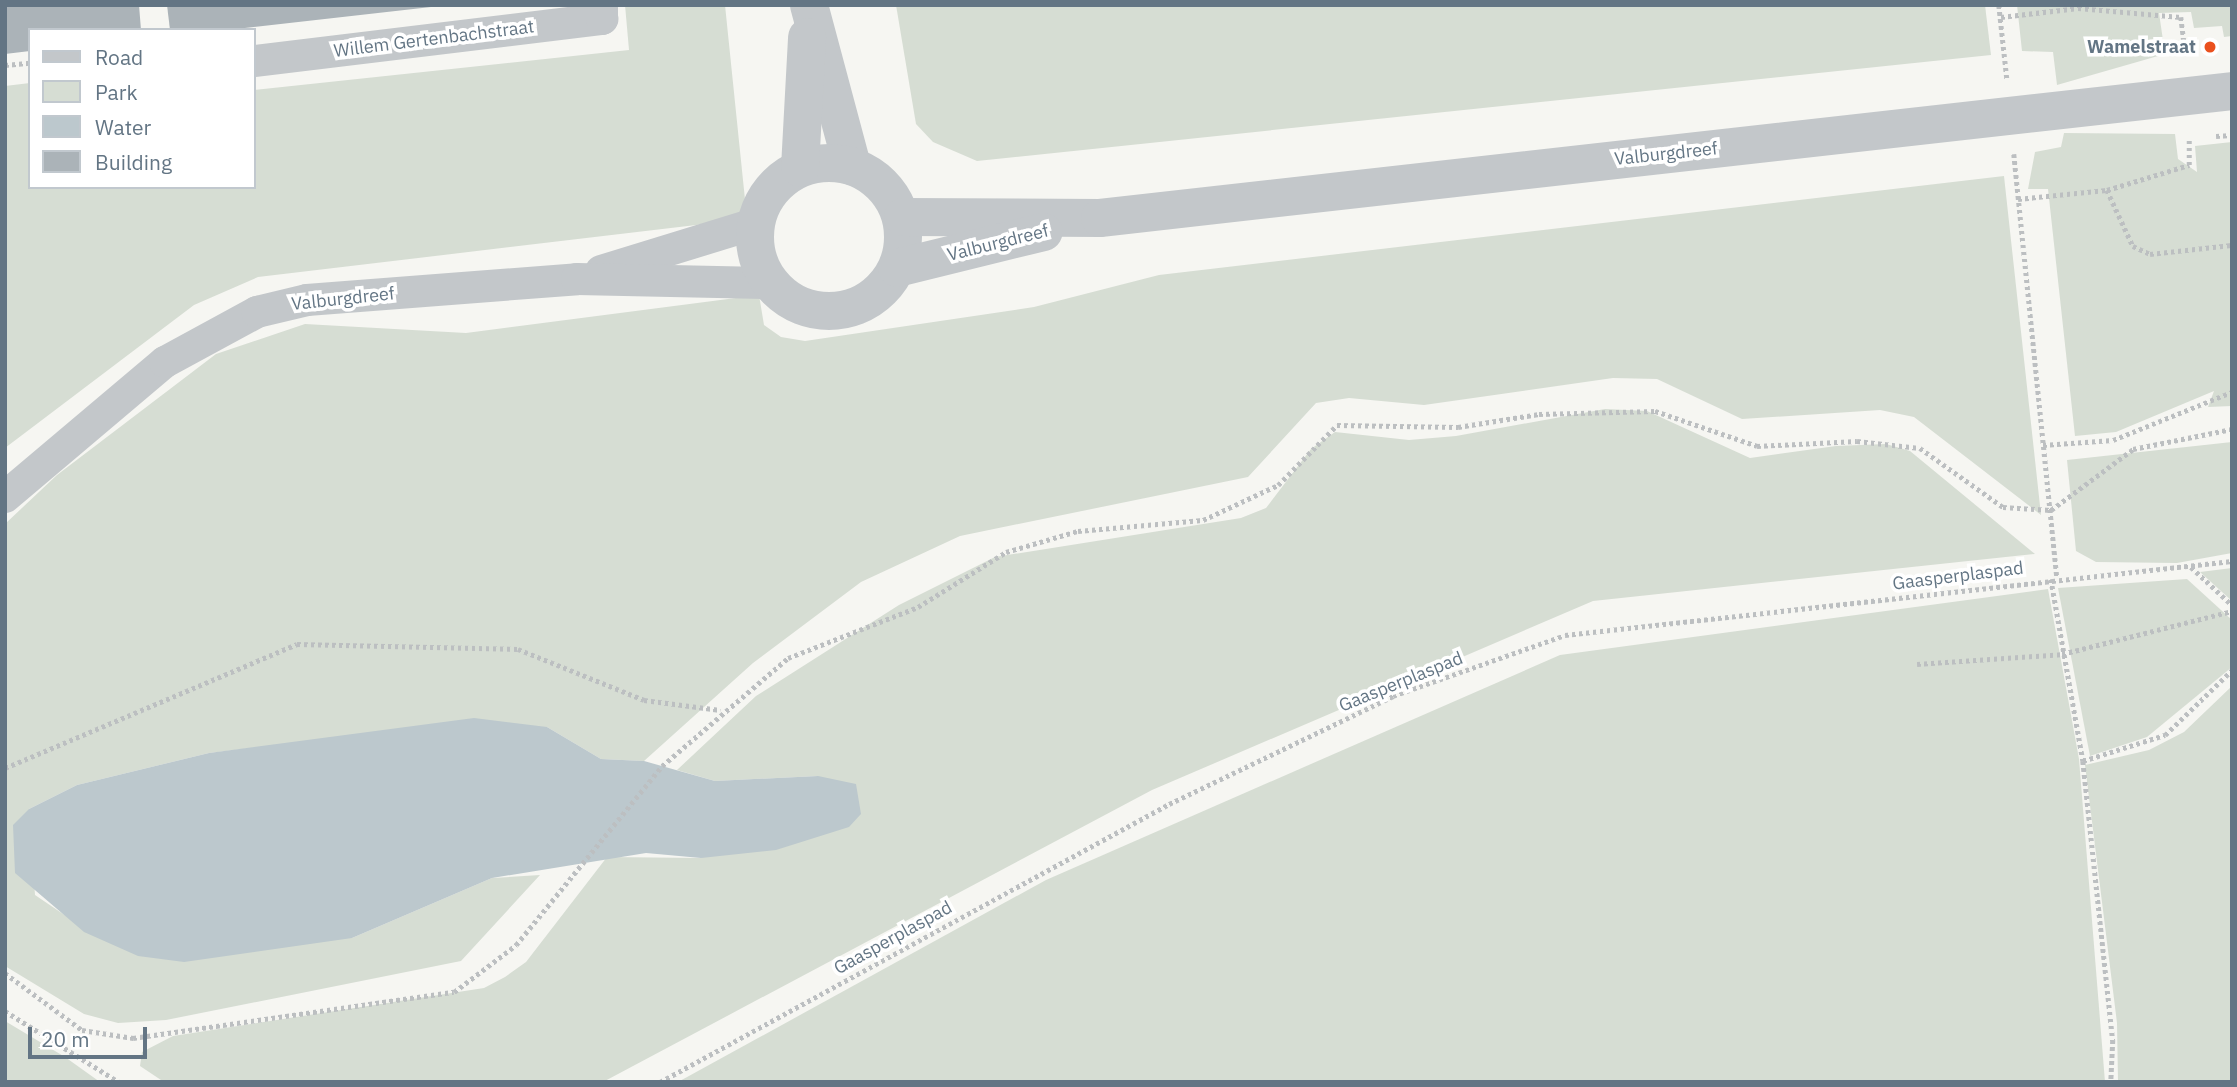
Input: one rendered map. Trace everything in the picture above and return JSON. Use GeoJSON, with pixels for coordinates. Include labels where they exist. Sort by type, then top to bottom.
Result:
{"type":"FeatureCollection","features":[{"type":"Feature","properties":{"kind":"street","name":"Willem Gertenbachstraat"},"geometry":{"type":"LineString","coordinates":[[256,61],[602,19],[602,5]]}},
{"type":"Feature","properties":{"kind":"street"},"geometry":{"type":"LineString","coordinates":[[809,5],[852,166]]}},
{"type":"Feature","properties":{"kind":"street"},"geometry":{"type":"LineString","coordinates":[[800,168],[809,5]]}},
{"type":"Feature","properties":{"kind":"street","name":"Valburgdreef"},"geometry":{"type":"LineString","coordinates":[[903,217],[1100,218],[2232,90]]}},
{"type":"Feature","properties":{"kind":"street"},"geometry":{"type":"LineString","coordinates":[[852,166],[877,181],[903,217],[906,247],[897,268],[871,296],[849,308],[800,305],[770,283],[754,249],[754,224],[778,181],[800,168],[852,166]]}},
{"type":"Feature","properties":{"kind":"street","name":"Valburgdreef"},"geometry":{"type":"LineString","coordinates":[[897,268],[1100,218]]}},
{"type":"Feature","properties":{"kind":"street","name":"Valburgdreef"},"geometry":{"type":"LineString","coordinates":[[576,279],[754,224]]}},
{"type":"Feature","properties":{"kind":"street","name":"Valburgdreef"},"geometry":{"type":"LineString","coordinates":[[5,498],[165,362],[257,312],[307,300],[576,279],[770,283]]}},
{"type":"Feature","properties":{"kind":"path"},"geometry":{"type":"LineString","coordinates":[[1999,5],[2008,95]]}},
{"type":"Feature","properties":{"kind":"path"},"geometry":{"type":"LineString","coordinates":[[2001,17],[2078,8],[2181,17],[2187,62]]}},
{"type":"Feature","properties":{"kind":"path"},"geometry":{"type":"LineString","coordinates":[[5,65],[28,62]]}},
{"type":"Feature","properties":{"kind":"path"},"geometry":{"type":"LineString","coordinates":[[2209,137],[2232,135]]}},
{"type":"Feature","properties":{"kind":"path"},"geometry":{"type":"LineString","coordinates":[[2018,199],[2106,190],[2189,165],[2186,139],[2197,138]]}},
{"type":"Feature","properties":{"kind":"path"},"geometry":{"type":"LineString","coordinates":[[2013,147],[2051,510],[2054,578],[2062,654],[2083,761],[2113,1040],[2111,1082]]}},
{"type":"Feature","properties":{"kind":"path"},"geometry":{"type":"LineString","coordinates":[[2106,190],[2133,246],[2150,254],[2232,245]]}},
{"type":"Feature","properties":{"kind":"path"},"geometry":{"type":"LineString","coordinates":[[2043,445],[2113,440],[2232,391]]}},
{"type":"Feature","properties":{"kind":"path"},"geometry":{"type":"LineString","coordinates":[[5,973],[82,1030],[133,1038],[454,992],[516,945],[662,766],[721,710],[788,658],[918,607],[1006,552],[1078,531],[1203,520],[1278,485],[1337,425],[1458,427],[1539,414],[1655,411],[1757,446],[1857,440],[1920,449],[2003,507],[2051,510],[2133,449],[2232,429]]}},
{"type":"Feature","properties":{"kind":"path","name":"Gaasperplaspad"},"geometry":{"type":"LineString","coordinates":[[660,1082],[1169,804],[1393,696],[1565,635],[2054,578],[2232,561]]}},
{"type":"Feature","properties":{"kind":"path"},"geometry":{"type":"LineString","coordinates":[[2191,567],[2232,605]]}},
{"type":"Feature","properties":{"kind":"path"},"geometry":{"type":"LineString","coordinates":[[1917,664],[2062,654],[2232,611]]}},
{"type":"Feature","properties":{"kind":"path"},"geometry":{"type":"LineString","coordinates":[[5,768],[297,644],[518,649],[644,700],[721,710]]}},
{"type":"Feature","properties":{"kind":"path"},"geometry":{"type":"LineString","coordinates":[[2083,761],[2165,735],[2232,670]]}},
{"type":"Feature","properties":{"kind":"path"},"geometry":{"type":"LineString","coordinates":[[5,1011],[119,1082]]}},
{"type":"Feature","properties":{"kind":"green space"},"geometry":{"type":"Polygon","coordinates":[[[625,5],[725,5],[747,219],[258,277],[194,305],[5,448],[5,86],[28,83],[28,189],[256,189],[256,90],[629,50],[625,5]]]}},
{"type":"Feature","properties":{"kind":"green space"},"geometry":{"type":"Polygon","coordinates":[[[896,5],[1985,5],[1991,55],[977,161],[933,142],[916,124],[896,5]]]}},
{"type":"Feature","properties":{"kind":"green space"},"geometry":{"type":"Polygon","coordinates":[[[2017,5],[2232,5],[2232,36],[2224,37],[2222,26],[2194,28],[2191,12],[2159,13],[2165,54],[2057,85],[2053,52],[2022,51],[2017,5]]]}},
{"type":"Feature","properties":{"kind":"green space"},"geometry":{"type":"Polygon","coordinates":[[[2064,133],[2175,134],[2178,159],[2197,172],[2195,146],[2232,142],[2232,406],[2208,407],[2214,391],[2116,432],[2075,436],[2048,189],[2028,189],[2035,152],[2061,147],[2064,133]]]}},
{"type":"Feature","properties":{"kind":"green space"},"geometry":{"type":"Polygon","coordinates":[[[2004,176],[2041,515],[1914,417],[1880,410],[1742,419],[1657,379],[1613,378],[1424,405],[1349,398],[1316,403],[1248,477],[960,536],[861,582],[753,663],[644,761],[601,759],[547,727],[294,743],[209,753],[77,785],[29,809],[35,895],[97,937],[352,938],[492,878],[540,875],[461,961],[166,1020],[118,1023],[84,1014],[5,966],[5,524],[57,475],[216,354],[305,324],[466,333],[759,295],[764,325],[781,337],[805,341],[1034,307],[1159,275],[2004,176]]]}},
{"type":"Feature","properties":{"kind":"green space"},"geometry":{"type":"Polygon","coordinates":[[[1605,409],[1647,411],[1750,458],[1836,446],[1886,444],[1910,451],[2035,554],[1593,601],[1152,790],[603,1082],[164,1082],[140,1066],[142,1052],[173,1036],[484,988],[505,977],[526,962],[607,857],[701,858],[818,776],[715,781],[677,770],[756,696],[899,605],[995,557],[1241,518],[1266,508],[1311,449],[1335,432],[1409,440],[1456,436],[1605,409]]]}},
{"type":"Feature","properties":{"kind":"green space"},"geometry":{"type":"Polygon","coordinates":[[[2232,442],[2232,553],[2177,563],[2096,562],[2076,551],[2067,460],[2232,442]]]}},
{"type":"Feature","properties":{"kind":"green space"},"geometry":{"type":"Polygon","coordinates":[[[2232,568],[2232,601],[2200,572],[2232,568]]]}},
{"type":"Feature","properties":{"kind":"green space"},"geometry":{"type":"Polygon","coordinates":[[[2187,579],[2232,620],[2232,667],[2147,737],[2090,756],[2058,588],[2187,579]]]}},
{"type":"Feature","properties":{"kind":"green space"},"geometry":{"type":"Polygon","coordinates":[[[2048,589],[2079,759],[2105,1082],[678,1082],[1046,880],[1560,655],[2048,589]]]}},
{"type":"Feature","properties":{"kind":"green space"},"geometry":{"type":"Polygon","coordinates":[[[2232,686],[2232,1082],[2118,1082],[2117,1023],[2085,765],[2149,750],[2184,732],[2232,686]]]}},
{"type":"Feature","properties":{"kind":"green space"},"geometry":{"type":"Polygon","coordinates":[[[5,1021],[65,1057],[100,1082],[5,1082],[5,1021]]]}},
{"type":"Feature","properties":{"kind":"water"},"geometry":{"type":"Polygon","coordinates":[[[474,718],[547,727],[601,759],[644,761],[715,781],[818,776],[856,784],[861,814],[849,827],[776,850],[701,858],[646,853],[492,878],[352,938],[184,962],[138,956],[84,932],[15,873],[13,825],[29,809],[77,785],[209,753],[474,718]]]}},
{"type":"Feature","properties":{"kind":"building"},"geometry":{"type":"Polygon","coordinates":[[[5,5],[139,5],[141,28],[28,28],[28,51],[5,54],[5,5]]]}},
{"type":"Feature","properties":{"kind":"building"},"geometry":{"type":"Polygon","coordinates":[[[167,5],[431,5],[245,28],[170,28],[167,5]]]}},
{"type":"Feature","properties":{"kind":"place","name":"Wamelstraat"},"geometry":{"type":"Point","coordinates":[2210,47]}}]}
